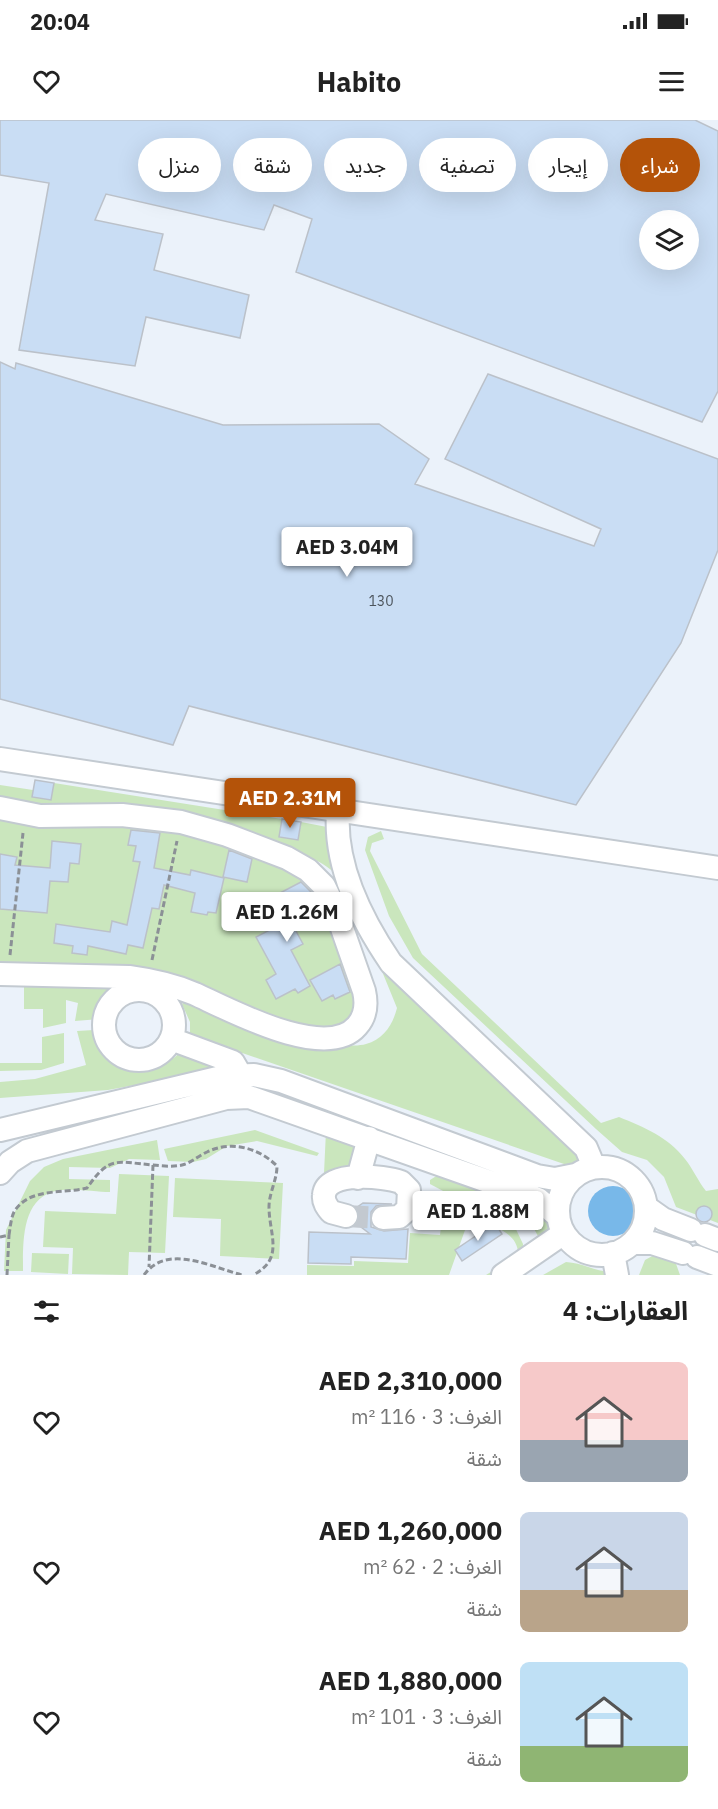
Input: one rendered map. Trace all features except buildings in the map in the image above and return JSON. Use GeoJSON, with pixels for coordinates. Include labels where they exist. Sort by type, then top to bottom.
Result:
{"type":"FeatureCollection","features":[{"type":"Feature","properties":{"kind":"lane"},"geometry":{"type":"LineString","coordinates":[[0,759],[718,868]]}},
{"type":"Feature","properties":{"kind":"lane"},"geometry":{"type":"LineString","coordinates":[[0,808],[26,814],[122,815],[181,822],[227,835],[287,858],[316,877],[324,886],[336,910],[364,991],[366,1008],[360,1023],[347,1035],[320,1039],[263,1024],[195,994],[147,985],[129,977],[4,974]]}},
{"type":"Feature","properties":{"kind":"lane"},"geometry":{"type":"LineString","coordinates":[[338,811],[336,836],[344,870],[377,941],[391,963],[586,1148],[585,1171],[559,1197],[561,1225]]}},
{"type":"Feature","properties":{"kind":"lane"},"geometry":{"type":"LineString","coordinates":[[147,985],[171,1009],[174,1019],[171,1039],[156,1055],[145,1059],[123,1056],[108,1040],[104,1018],[115,999],[147,985]]}},
{"type":"Feature","properties":{"kind":"lane"},"geometry":{"type":"LineString","coordinates":[[171,1039],[233,1062],[240,1074]]}},
{"type":"Feature","properties":{"kind":"lane"},"geometry":{"type":"LineString","coordinates":[[0,1130],[240,1074],[281,1081],[537,1176],[555,1179],[585,1171],[613,1168],[629,1175],[638,1184],[646,1207],[645,1223],[621,1257]]}},
{"type":"Feature","properties":{"kind":"lane"},"geometry":{"type":"LineString","coordinates":[[182,1086],[187,1109]]}},
{"type":"Feature","properties":{"kind":"lane"},"geometry":{"type":"LineString","coordinates":[[0,1173],[10,1162],[27,1151],[226,1098],[249,1097],[538,1199],[579,1248],[590,1253],[621,1257],[658,1244],[699,1258]]}},
{"type":"Feature","properties":{"kind":"lane"},"geometry":{"type":"LineString","coordinates":[[358,1178],[372,1139],[384,1119]]}},
{"type":"Feature","properties":{"kind":"lane"},"geometry":{"type":"LineString","coordinates":[[406,1185],[421,1157]]}},
{"type":"Feature","properties":{"kind":"lane"},"geometry":{"type":"LineString","coordinates":[[346,1216],[337,1215],[327,1207],[325,1189],[340,1178],[395,1180],[406,1185],[411,1197],[408,1209],[399,1216],[383,1218]]}},
{"type":"Feature","properties":{"kind":"lane"},"geometry":{"type":"LineString","coordinates":[[646,1207],[663,1219],[705,1235]]}},
{"type":"Feature","properties":{"kind":"lane"},"geometry":{"type":"LineString","coordinates":[[502,1275],[561,1225]]}},
{"type":"Feature","properties":{"kind":"path"},"geometry":{"type":"LineString","coordinates":[[4,974],[26,814]]}},
{"type":"Feature","properties":{"kind":"path"},"geometry":{"type":"LineString","coordinates":[[147,985],[181,822]]}},
{"type":"Feature","properties":{"kind":"path"},"geometry":{"type":"LineString","coordinates":[[7,1275],[9,1235],[14,1212],[30,1197],[51,1191],[87,1188],[101,1168],[109,1164],[182,1165],[218,1147],[243,1146],[270,1159],[277,1166],[277,1179],[269,1207],[274,1241],[272,1252],[261,1271],[253,1275]]}},
{"type":"Feature","properties":{"kind":"path"},"geometry":{"type":"LineString","coordinates":[[150,1268],[153,1165]]}},
{"type":"Feature","properties":{"kind":"path"},"geometry":{"type":"LineString","coordinates":[[0,1237],[9,1235]]}},
{"type":"Feature","properties":{"kind":"path"},"geometry":{"type":"LineString","coordinates":[[144,1275],[150,1268],[169,1257],[242,1275]]}},
{"type":"Feature","properties":{"kind":"green space"},"geometry":{"type":"Polygon","coordinates":[[[54,783],[282,819],[279,837],[298,840],[301,822],[327,827],[393,967],[577,1149],[579,1160],[573,1164],[564,1164],[190,1035],[190,1022],[182,1004],[187,997],[278,1029],[329,1043],[350,1045],[372,1042],[383,1035],[393,1020],[397,1008],[348,888],[327,867],[312,858],[284,847],[308,861],[363,988],[361,1029],[294,1026],[183,989],[0,975],[0,785],[33,790],[33,797],[51,800],[54,783]]]}},
{"type":"Feature","properties":{"kind":"green space"},"geometry":{"type":"Polygon","coordinates":[[[381,831],[384,839],[372,843],[370,851],[422,954],[601,1123],[619,1117],[646,1129],[678,1151],[706,1191],[718,1189],[718,1223],[676,1207],[664,1177],[647,1160],[622,1152],[413,958],[389,916],[365,850],[368,837],[381,831]]]}},
{"type":"Feature","properties":{"kind":"green space"},"geometry":{"type":"Polygon","coordinates":[[[24,985],[126,985],[131,992],[121,1000],[112,1018],[75,1021],[78,1003],[66,1000],[66,1023],[43,1028],[43,1009],[24,1009],[24,985]]]}},
{"type":"Feature","properties":{"kind":"green space"},"geometry":{"type":"Polygon","coordinates":[[[111,1029],[114,1042],[120,1052],[129,1060],[139,1064],[150,1066],[162,1064],[182,1050],[233,1067],[108,1090],[0,1098],[0,1082],[35,1079],[86,1065],[77,1031],[111,1029]]]}},
{"type":"Feature","properties":{"kind":"green space"},"geometry":{"type":"Polygon","coordinates":[[[64,1033],[64,1063],[41,1070],[0,1071],[0,1063],[42,1063],[42,1037],[64,1033]]]}},
{"type":"Feature","properties":{"kind":"green space"},"geometry":{"type":"Polygon","coordinates":[[[255,1130],[319,1153],[317,1156],[257,1141],[227,1146],[206,1159],[193,1162],[168,1161],[164,1149],[255,1130]]]}},
{"type":"Feature","properties":{"kind":"green space"},"geometry":{"type":"Polygon","coordinates":[[[326,1131],[368,1152],[323,1194],[326,1131]]]}},
{"type":"Feature","properties":{"kind":"green space"},"geometry":{"type":"Polygon","coordinates":[[[157,1140],[160,1160],[129,1159],[110,1168],[69,1167],[69,1179],[110,1180],[110,1192],[64,1190],[42,1197],[34,1205],[26,1225],[23,1271],[4,1271],[6,1230],[30,1181],[44,1167],[63,1159],[157,1140]]]}},
{"type":"Feature","properties":{"kind":"green space"},"geometry":{"type":"Polygon","coordinates":[[[119,1174],[169,1176],[165,1253],[129,1252],[128,1275],[72,1274],[73,1248],[43,1247],[45,1211],[116,1214],[119,1174]]]}},
{"type":"Feature","properties":{"kind":"green space"},"geometry":{"type":"Polygon","coordinates":[[[438,1175],[550,1215],[555,1219],[553,1236],[538,1236],[527,1216],[513,1223],[523,1244],[522,1257],[503,1275],[486,1275],[518,1255],[517,1247],[514,1240],[502,1230],[470,1216],[449,1275],[307,1275],[307,1265],[354,1266],[354,1261],[408,1263],[410,1233],[440,1235],[445,1192],[430,1184],[430,1180],[438,1175]]]}},
{"type":"Feature","properties":{"kind":"green space"},"geometry":{"type":"Polygon","coordinates":[[[175,1178],[283,1183],[279,1259],[220,1256],[221,1219],[173,1217],[175,1178]]]}},
{"type":"Feature","properties":{"kind":"green space"},"geometry":{"type":"Polygon","coordinates":[[[32,1253],[69,1254],[68,1274],[31,1272],[32,1253]]]}},
{"type":"Feature","properties":{"kind":"green space"},"geometry":{"type":"Polygon","coordinates":[[[656,1254],[675,1261],[680,1275],[639,1275],[645,1260],[656,1254]]]}},
{"type":"Feature","properties":{"kind":"green space"},"geometry":{"type":"Polygon","coordinates":[[[566,1262],[616,1272],[617,1275],[543,1275],[566,1262]]]}},
{"type":"Feature","properties":{"kind":"water"},"geometry":{"type":"Polygon","coordinates":[[[608,1186],[618,1186],[631,1193],[638,1206],[638,1216],[631,1229],[618,1236],[608,1236],[599,1232],[592,1225],[588,1216],[588,1206],[592,1197],[599,1190],[608,1186]]]}},
{"type":"Feature","properties":{"kind":"tunnel"},"geometry":{"type":"LineString","coordinates":[[346,1216],[383,1218]]}}]}
